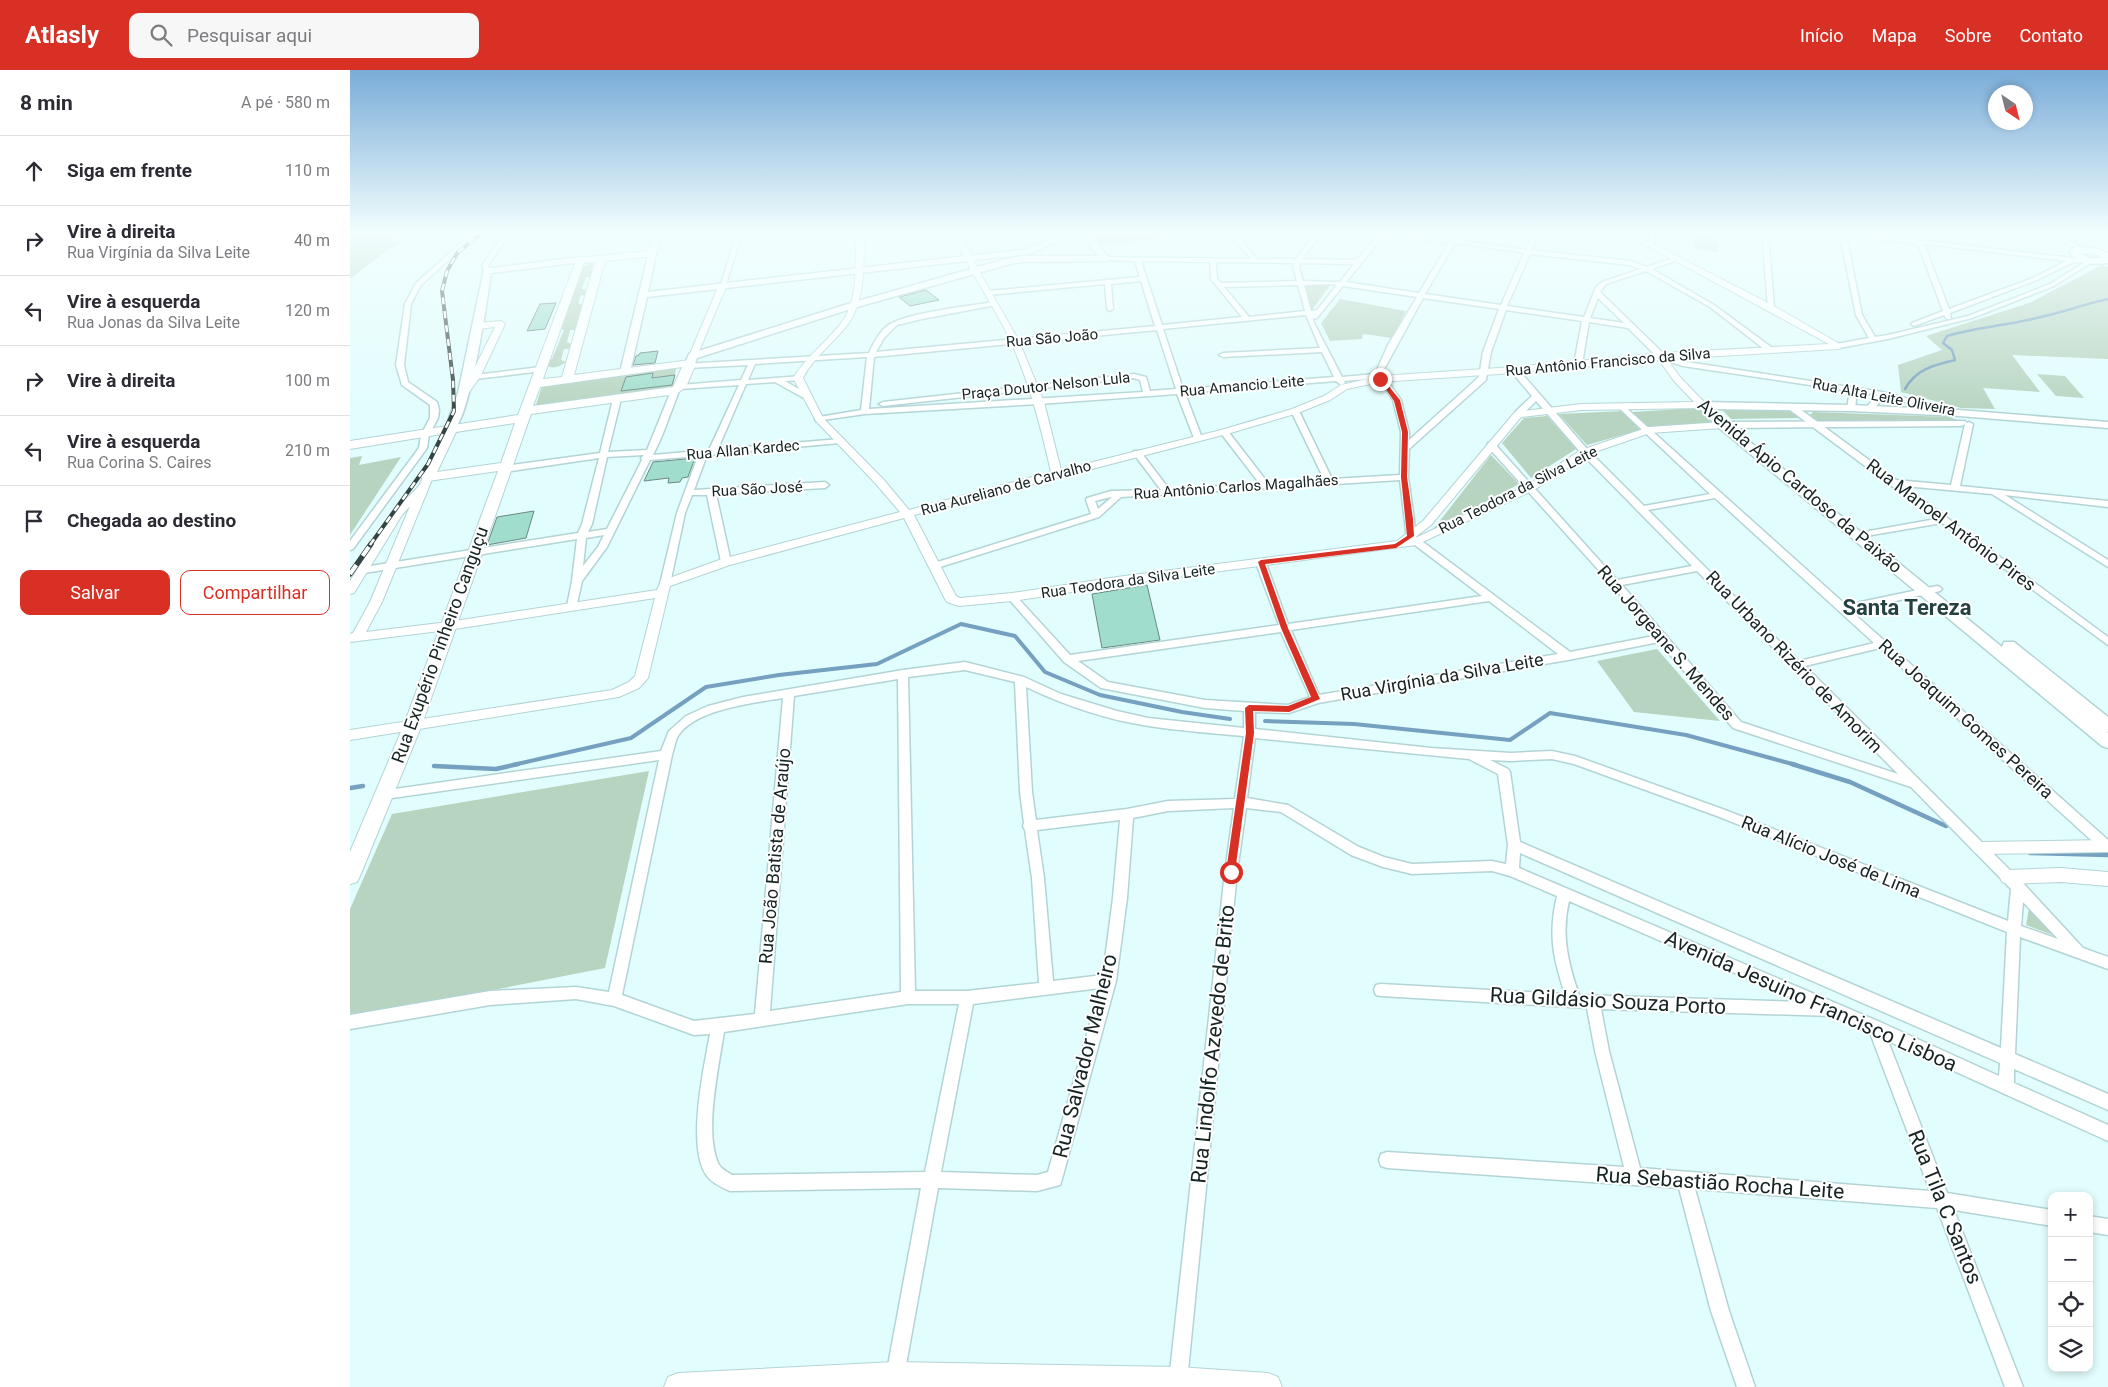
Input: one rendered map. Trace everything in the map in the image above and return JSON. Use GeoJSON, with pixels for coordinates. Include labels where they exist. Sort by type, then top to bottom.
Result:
{"type":"FeatureCollection","features":[{"type":"Feature","properties":{"kind":"main road"},"geometry":{"type":"LineString","coordinates":[[427,481],[451,429],[464,393],[478,326],[483,292]]}},
{"type":"Feature","properties":{"kind":"main road","name":"Rua Exupério Pinheiro Canguçu"},"geometry":{"type":"LineString","coordinates":[[350,876],[412,727],[568,292]]}},
{"type":"Feature","properties":{"kind":"main road"},"geometry":{"type":"LineString","coordinates":[[567,379],[592,292]]}},
{"type":"Feature","properties":{"kind":"main road"},"geometry":{"type":"LineString","coordinates":[[625,372],[643,295],[665,292]]}},
{"type":"Feature","properties":{"kind":"main road"},"geometry":{"type":"LineString","coordinates":[[534,384],[690,362],[854,304],[896,292]]}},
{"type":"Feature","properties":{"kind":"main road"},"geometry":{"type":"LineString","coordinates":[[541,368],[557,368],[573,362]]}},
{"type":"Feature","properties":{"kind":"main road"},"geometry":{"type":"LineString","coordinates":[[350,445],[678,389],[690,362]]}},
{"type":"Feature","properties":{"kind":"main road"},"geometry":{"type":"LineString","coordinates":[[1708,405],[1869,408],[1959,413]]}},
{"type":"Feature","properties":{"kind":"main road","name":"Avenida Ápio Cardoso da Paixão"},"geometry":{"type":"LineString","coordinates":[[1708,405],[1722,426],[1891,558],[2049,686],[2108,742]]}},
{"type":"Feature","properties":{"kind":"main road","name":"Avenida Ápio Cardoso da Paixão"},"geometry":{"type":"LineString","coordinates":[[1708,405],[1737,426],[1869,534],[1891,558]]}},
{"type":"Feature","properties":{"kind":"main road","name":"Rua Alta Leite Oliveira"},"geometry":{"type":"LineString","coordinates":[[1959,413],[2108,425]]}},
{"type":"Feature","properties":{"kind":"main road","name":"Rua Teodora da Silva Leite"},"geometry":{"type":"LineString","coordinates":[[1722,426],[1878,423],[1969,424]]}},
{"type":"Feature","properties":{"kind":"main road","name":"Rua Alta Leite Oliveira"},"geometry":{"type":"LineString","coordinates":[[1969,424],[2108,436]]}},
{"type":"Feature","properties":{"kind":"main road"},"geometry":{"type":"LineString","coordinates":[[427,481],[505,468]]}},
{"type":"Feature","properties":{"kind":"main road","name":"Avenida Ápio Cardoso da Paixão"},"geometry":{"type":"LineString","coordinates":[[2049,686],[2108,726]]}},
{"type":"Feature","properties":{"kind":"main road"},"geometry":{"type":"LineString","coordinates":[[678,1387],[894,1381],[1178,1381],[1268,1387]]}},
{"type":"Feature","properties":{"kind":"street"},"geometry":{"type":"LineString","coordinates":[[350,547],[423,448],[425,433],[432,424],[436,413],[434,404],[405,383],[400,365],[408,304],[414,292]]}},
{"type":"Feature","properties":{"kind":"street"},"geometry":{"type":"LineString","coordinates":[[690,362],[719,292]]}},
{"type":"Feature","properties":{"kind":"street"},"geometry":{"type":"LineString","coordinates":[[798,378],[803,368],[814,359],[849,318],[856,292]]}},
{"type":"Feature","properties":{"kind":"street"},"geometry":{"type":"LineString","coordinates":[[994,292],[988,293],[1015,341],[1039,402],[1057,474]]}},
{"type":"Feature","properties":{"kind":"street"},"geometry":{"type":"LineString","coordinates":[[1109,292],[1110,309]]}},
{"type":"Feature","properties":{"kind":"street"},"geometry":{"type":"LineString","coordinates":[[1148,292],[1180,391],[1198,438]]}},
{"type":"Feature","properties":{"kind":"street"},"geometry":{"type":"LineString","coordinates":[[1224,292],[1247,319]]}},
{"type":"Feature","properties":{"kind":"street"},"geometry":{"type":"LineString","coordinates":[[1304,292],[1311,323],[1341,382]]}},
{"type":"Feature","properties":{"kind":"street"},"geometry":{"type":"LineString","coordinates":[[1311,323],[1335,292]]}},
{"type":"Feature","properties":{"kind":"street"},"geometry":{"type":"LineString","coordinates":[[1405,292],[1630,326]]}},
{"type":"Feature","properties":{"kind":"street"},"geometry":{"type":"LineString","coordinates":[[1406,447],[1483,378],[1487,352],[1511,292]]}},
{"type":"Feature","properties":{"kind":"street"},"geometry":{"type":"LineString","coordinates":[[1688,292],[1712,306],[1770,350]]}},
{"type":"Feature","properties":{"kind":"street"},"geometry":{"type":"LineString","coordinates":[[1741,292],[1839,346]]}},
{"type":"Feature","properties":{"kind":"street"},"geometry":{"type":"LineString","coordinates":[[1770,292],[1771,308]]}},
{"type":"Feature","properties":{"kind":"street"},"geometry":{"type":"LineString","coordinates":[[1855,292],[1859,315],[1873,340]]}},
{"type":"Feature","properties":{"kind":"street"},"geometry":{"type":"LineString","coordinates":[[1938,292],[1951,322]]}},
{"type":"Feature","properties":{"kind":"street","name":"Rua Antônio Francisco da Silva"},"geometry":{"type":"LineString","coordinates":[[1873,340],[2000,292]]}},
{"type":"Feature","properties":{"kind":"street","name":"Rua Antônio Francisco da Silva"},"geometry":{"type":"LineString","coordinates":[[1341,382],[1379,377],[1514,370],[1661,356],[1839,346],[1951,322],[1996,308],[2034,292]]}},
{"type":"Feature","properties":{"kind":"street"},"geometry":{"type":"LineString","coordinates":[[1578,364],[1586,320],[1597,294],[1661,356]]}},
{"type":"Feature","properties":{"kind":"street"},"geometry":{"type":"LineString","coordinates":[[1422,295],[1392,345],[1379,377],[1397,400],[1405,432],[1404,477],[1413,539],[1568,656]]}},
{"type":"Feature","properties":{"kind":"street"},"geometry":{"type":"LineString","coordinates":[[865,409],[871,355],[881,337],[895,324],[921,316],[994,304]]}},
{"type":"Feature","properties":{"kind":"street","name":"Rua São João"},"geometry":{"type":"LineString","coordinates":[[690,362],[752,363],[871,355],[1319,312]]}},
{"type":"Feature","properties":{"kind":"street"},"geometry":{"type":"LineString","coordinates":[[464,393],[476,377],[501,324],[478,326]]}},
{"type":"Feature","properties":{"kind":"street"},"geometry":{"type":"LineString","coordinates":[[1223,355],[1326,350]]}},
{"type":"Feature","properties":{"kind":"street","name":"Rua Alta Leite Oliveira"},"geometry":{"type":"LineString","coordinates":[[1661,356],[1686,364],[1882,394],[1959,413]]}},
{"type":"Feature","properties":{"kind":"street","name":"Avenida Ápio Cardoso da Paixão"},"geometry":{"type":"LineString","coordinates":[[1661,356],[1678,379],[1708,405]]}},
{"type":"Feature","properties":{"kind":"street"},"geometry":{"type":"LineString","coordinates":[[350,735],[412,727],[614,694],[634,685],[641,678],[681,513],[752,363]]}},
{"type":"Feature","properties":{"kind":"street"},"geometry":{"type":"LineString","coordinates":[[476,377],[541,368]]}},
{"type":"Feature","properties":{"kind":"street","name":"Rua Urbano Rizério de Amorim"},"geometry":{"type":"LineString","coordinates":[[1514,370],[1584,452],[2013,882],[2078,951]]}},
{"type":"Feature","properties":{"kind":"street","name":"Praça Doutor Nelson Lula"},"geometry":{"type":"LineString","coordinates":[[817,416],[865,409],[1032,387],[1134,376],[1143,379],[1147,394],[1039,402],[865,409]]}},
{"type":"Feature","properties":{"kind":"street"},"geometry":{"type":"LineString","coordinates":[[577,581],[602,546],[610,531],[661,428],[678,389],[798,378]]}},
{"type":"Feature","properties":{"kind":"street"},"geometry":{"type":"LineString","coordinates":[[798,378],[817,416],[880,482],[908,515],[934,566]]}},
{"type":"Feature","properties":{"kind":"street"},"geometry":{"type":"LineString","coordinates":[[777,380],[806,395]]}},
{"type":"Feature","properties":{"kind":"street","name":"Rua Amancio Leite"},"geometry":{"type":"LineString","coordinates":[[1147,394],[1341,382]]}},
{"type":"Feature","properties":{"kind":"street","name":"Rua Aureliano de Carvalho"},"geometry":{"type":"LineString","coordinates":[[354,638],[448,626],[664,589],[726,562],[1137,453],[1224,432],[1295,411],[1327,398],[1341,382]]}},
{"type":"Feature","properties":{"kind":"street"},"geometry":{"type":"LineString","coordinates":[[1851,408],[1854,389]]}},
{"type":"Feature","properties":{"kind":"street"},"geometry":{"type":"LineString","coordinates":[[1869,408],[1882,394]]}},
{"type":"Feature","properties":{"kind":"street"},"geometry":{"type":"LineString","coordinates":[[1413,539],[1491,445],[1518,414],[1537,396]]}},
{"type":"Feature","properties":{"kind":"street"},"geometry":{"type":"LineString","coordinates":[[572,606],[577,581],[582,534],[587,524],[617,398]]}},
{"type":"Feature","properties":{"kind":"street"},"geometry":{"type":"LineString","coordinates":[[1518,414],[1549,410],[1708,405]]}},
{"type":"Feature","properties":{"kind":"street","name":"Rua Joaquim Gomes Pereira"},"geometry":{"type":"LineString","coordinates":[[1623,407],[2107,846]]}},
{"type":"Feature","properties":{"kind":"street","name":"Rua Manoel Antônio Pires"},"geometry":{"type":"LineString","coordinates":[[1793,408],[2108,642]]}},
{"type":"Feature","properties":{"kind":"street"},"geometry":{"type":"LineString","coordinates":[[1295,411],[1329,481]]}},
{"type":"Feature","properties":{"kind":"street"},"geometry":{"type":"LineString","coordinates":[[1955,488],[1969,424]]}},
{"type":"Feature","properties":{"kind":"street","name":"Rua Teodora da Silva Leite"},"geometry":{"type":"LineString","coordinates":[[934,566],[951,598],[959,602],[974,602],[1261,562],[1396,546],[1530,488],[1584,452],[1648,430],[1722,426]]}},
{"type":"Feature","properties":{"kind":"street"},"geometry":{"type":"LineString","coordinates":[[1224,432],[1266,486]]}},
{"type":"Feature","properties":{"kind":"street","name":"Rua Allan Kardec"},"geometry":{"type":"LineString","coordinates":[[505,468],[604,455],[708,453],[840,441]]}},
{"type":"Feature","properties":{"kind":"street","name":"Rua Jorgeane S. Mendes"},"geometry":{"type":"LineString","coordinates":[[1491,445],[1614,583],[1726,714],[1737,724],[1914,784]]}},
{"type":"Feature","properties":{"kind":"street"},"geometry":{"type":"LineString","coordinates":[[1137,453],[1166,491]]}},
{"type":"Feature","properties":{"kind":"street","name":"Rua Antônio Carlos Magalhães"},"geometry":{"type":"LineString","coordinates":[[934,566],[1096,514],[1119,495],[1404,477]]}},
{"type":"Feature","properties":{"kind":"street"},"geometry":{"type":"LineString","coordinates":[[354,638],[376,602],[427,481]]}},
{"type":"Feature","properties":{"kind":"street"},"geometry":{"type":"LineString","coordinates":[[350,590],[398,513],[427,481]]}},
{"type":"Feature","properties":{"kind":"street"},"geometry":{"type":"LineString","coordinates":[[1895,483],[1993,490],[2108,504]]}},
{"type":"Feature","properties":{"kind":"street","name":"Rua São José"},"geometry":{"type":"LineString","coordinates":[[689,494],[824,485]]}},
{"type":"Feature","properties":{"kind":"street"},"geometry":{"type":"LineString","coordinates":[[1993,490],[2108,564]]}},
{"type":"Feature","properties":{"kind":"street"},"geometry":{"type":"LineString","coordinates":[[711,492],[726,562]]}},
{"type":"Feature","properties":{"kind":"street"},"geometry":{"type":"LineString","coordinates":[[1096,514],[1090,500],[1111,494],[1119,495]]}},
{"type":"Feature","properties":{"kind":"street"},"geometry":{"type":"LineString","coordinates":[[1641,509],[1717,494]]}},
{"type":"Feature","properties":{"kind":"street"},"geometry":{"type":"LineString","coordinates":[[1869,534],[1944,520]]}},
{"type":"Feature","properties":{"kind":"street"},"geometry":{"type":"LineString","coordinates":[[364,570],[610,531]]}},
{"type":"Feature","properties":{"kind":"street"},"geometry":{"type":"LineString","coordinates":[[1261,562],[1285,628],[1316,699]]}},
{"type":"Feature","properties":{"kind":"street"},"geometry":{"type":"LineString","coordinates":[[1614,583],[1700,567]]}},
{"type":"Feature","properties":{"kind":"street"},"geometry":{"type":"LineString","coordinates":[[1844,609],[1930,590]]}},
{"type":"Feature","properties":{"kind":"street"},"geometry":{"type":"LineString","coordinates":[[1012,597],[1068,659],[1490,598]]}},
{"type":"Feature","properties":{"kind":"street","name":"Rua Virgínia da Silva Leite"},"geometry":{"type":"LineString","coordinates":[[1068,659],[1105,685],[1205,704],[1289,709],[1316,699],[1568,656],[1661,638]]}},
{"type":"Feature","properties":{"kind":"street"},"geometry":{"type":"LineString","coordinates":[[1796,665],[1883,644]]}},
{"type":"Feature","properties":{"kind":"street","name":"Rua Alício José de Lima"},"geometry":{"type":"LineString","coordinates":[[614,998],[666,755],[673,734],[690,719],[708,710],[903,674],[965,666],[1020,680],[1057,697],[1148,722],[1470,754],[1511,757],[1552,755],[1574,760],[1721,813],[2014,929],[2108,963]]}},
{"type":"Feature","properties":{"kind":"street"},"geometry":{"type":"LineString","coordinates":[[903,674],[908,997]]}},
{"type":"Feature","properties":{"kind":"street"},"geometry":{"type":"LineString","coordinates":[[1020,680],[1026,792],[1038,878],[1046,988]]}},
{"type":"Feature","properties":{"kind":"street","name":"Rua João Batista de Araújo"},"geometry":{"type":"LineString","coordinates":[[762,1019],[789,694]]}},
{"type":"Feature","properties":{"kind":"street","name":"Rua Lindolfo Azevedo de Brito"},"geometry":{"type":"LineString","coordinates":[[1178,1381],[1231,872],[1250,733],[1249,708]]}},
{"type":"Feature","properties":{"kind":"street"},"geometry":{"type":"LineString","coordinates":[[1470,754],[1504,772]]}},
{"type":"Feature","properties":{"kind":"street"},"geometry":{"type":"LineString","coordinates":[[385,794],[666,755]]}},
{"type":"Feature","properties":{"kind":"street"},"geometry":{"type":"LineString","coordinates":[[1511,757],[1504,772],[1514,845],[1512,871]]}},
{"type":"Feature","properties":{"kind":"street","name":"Avenida Jesuino Francisco Lisboa"},"geometry":{"type":"LineString","coordinates":[[1030,826],[1127,814],[1168,806],[1241,802],[1284,808],[1355,851],[1383,862],[1412,868],[1492,866],[1512,871],[1836,1010],[2108,1133]]}},
{"type":"Feature","properties":{"kind":"street","name":"Rua Salvador Malheiro"},"geometry":{"type":"LineString","coordinates":[[931,1180],[1037,1183],[1054,1179],[1109,981],[1120,898],[1127,814]]}},
{"type":"Feature","properties":{"kind":"street","name":"Avenida Jesuino Francisco Lisboa"},"geometry":{"type":"LineString","coordinates":[[1514,845],[2108,1102]]}},
{"type":"Feature","properties":{"kind":"street"},"geometry":{"type":"LineString","coordinates":[[1979,848],[2107,846]]}},
{"type":"Feature","properties":{"kind":"street"},"geometry":{"type":"LineString","coordinates":[[2006,1088],[2014,929],[2013,882],[2061,875],[2108,879]]}},
{"type":"Feature","properties":{"kind":"street"},"geometry":{"type":"LineString","coordinates":[[1564,893],[1556,934],[1559,954],[1574,1001]]}},
{"type":"Feature","properties":{"kind":"street"},"geometry":{"type":"LineString","coordinates":[[350,1022],[490,998],[576,993],[614,998],[694,1028],[908,997],[967,998],[1109,981]]}},
{"type":"Feature","properties":{"kind":"street","name":"Rua Gildásio Souza Porto"},"geometry":{"type":"LineString","coordinates":[[1381,990],[1593,1002],[1836,1010]]}},
{"type":"Feature","properties":{"kind":"street"},"geometry":{"type":"LineString","coordinates":[[894,1381],[967,998]]}},
{"type":"Feature","properties":{"kind":"street"},"geometry":{"type":"LineString","coordinates":[[1593,1002],[1602,1051],[1634,1176]]}},
{"type":"Feature","properties":{"kind":"street"},"geometry":{"type":"LineString","coordinates":[[718,1026],[705,1110],[708,1154],[713,1170],[730,1182],[931,1180]]}},
{"type":"Feature","properties":{"kind":"street","name":"Rua Tila C Santos"},"geometry":{"type":"LineString","coordinates":[[1875,1028],[1940,1200],[1987,1313],[2014,1387]]}},
{"type":"Feature","properties":{"kind":"street","name":"Rua Sebastião Rocha Leite"},"geometry":{"type":"LineString","coordinates":[[1387,1160],[1634,1176],[1940,1200],[2048,1217]]}},
{"type":"Feature","properties":{"kind":"street"},"geometry":{"type":"LineString","coordinates":[[1684,1180],[1708,1268],[1736,1361],[1746,1387]]}},
{"type":"Feature","properties":{"kind":"street"},"geometry":{"type":"LineString","coordinates":[[2093,1225],[2108,1227]]}},
{"type":"Feature","properties":{"kind":"green space"},"geometry":{"type":"Polygon","coordinates":[[[572,292],[587,292],[586,296],[581,295],[578,303],[583,305],[575,330],[570,330],[567,342],[571,344],[569,349],[564,349],[561,360],[566,362],[556,367],[546,366],[546,361],[552,359],[564,330],[559,328],[572,292]]]}},
{"type":"Feature","properties":{"kind":"green space"},"geometry":{"type":"Polygon","coordinates":[[[1307,292],[1325,292],[1312,310],[1307,292]]]}},
{"type":"Feature","properties":{"kind":"green space"},"geometry":{"type":"Polygon","coordinates":[[[2049,292],[2108,292],[2108,359],[2012,355],[2040,392],[1983,388],[1995,409],[1961,408],[1901,392],[1898,365],[1942,350],[1926,336],[2029,303],[2049,292]]]}},
{"type":"Feature","properties":{"kind":"green space"},"geometry":{"type":"Polygon","coordinates":[[[1340,299],[1406,311],[1392,338],[1363,334],[1362,339],[1330,341],[1321,323],[1340,299]]]}},
{"type":"Feature","properties":{"kind":"green space"},"geometry":{"type":"Polygon","coordinates":[[[676,368],[673,389],[535,408],[542,386],[676,368]]]}},
{"type":"Feature","properties":{"kind":"green space"},"geometry":{"type":"Polygon","coordinates":[[[2037,374],[2065,376],[2084,398],[2056,396],[2037,374]]]}},
{"type":"Feature","properties":{"kind":"green space"},"geometry":{"type":"Polygon","coordinates":[[[1717,405],[1789,409],[1800,418],[1731,419],[1717,405]]]}},
{"type":"Feature","properties":{"kind":"green space"},"geometry":{"type":"Polygon","coordinates":[[[1697,408],[1711,420],[1708,423],[1654,428],[1646,426],[1632,412],[1697,408]]]}},
{"type":"Feature","properties":{"kind":"green space"},"geometry":{"type":"Polygon","coordinates":[[[1622,411],[1640,430],[1587,445],[1559,414],[1622,411]]]}},
{"type":"Feature","properties":{"kind":"green space"},"geometry":{"type":"Polygon","coordinates":[[[1813,412],[1949,417],[1958,420],[1819,421],[1810,415],[1813,412]]]}},
{"type":"Feature","properties":{"kind":"green space"},"geometry":{"type":"Polygon","coordinates":[[[1547,416],[1576,449],[1531,478],[1502,443],[1524,418],[1547,416]]]}},
{"type":"Feature","properties":{"kind":"green space"},"geometry":{"type":"Polygon","coordinates":[[[1491,455],[1519,484],[1432,531],[1491,455]]]}},
{"type":"Feature","properties":{"kind":"green space"},"geometry":{"type":"Polygon","coordinates":[[[362,456],[359,465],[401,457],[350,535],[350,458],[362,456]]]}},
{"type":"Feature","properties":{"kind":"green space"},"geometry":{"type":"Polygon","coordinates":[[[1657,649],[1720,721],[1634,712],[1597,661],[1657,649]]]}},
{"type":"Feature","properties":{"kind":"green space"},"geometry":{"type":"Polygon","coordinates":[[[649,771],[605,968],[350,1018],[350,909],[392,814],[649,771]]]}},
{"type":"Feature","properties":{"kind":"green space"},"geometry":{"type":"Polygon","coordinates":[[[2029,909],[2053,935],[2026,925],[2029,909]]]}},
{"type":"Feature","properties":{"kind":"building"},"geometry":{"type":"Polygon","coordinates":[[[917,292],[929,292],[939,300],[910,306],[899,297],[917,292]]]}},
{"type":"Feature","properties":{"kind":"building"},"geometry":{"type":"Polygon","coordinates":[[[556,303],[545,329],[527,331],[540,304],[556,303]]]}},
{"type":"Feature","properties":{"kind":"building"},"geometry":{"type":"Polygon","coordinates":[[[658,351],[655,363],[633,365],[636,356],[640,353],[658,351]]]}},
{"type":"Feature","properties":{"kind":"building"},"geometry":{"type":"Polygon","coordinates":[[[653,373],[652,378],[675,375],[672,385],[621,391],[626,377],[653,373]]]}},
{"type":"Feature","properties":{"kind":"building"},"geometry":{"type":"Polygon","coordinates":[[[695,458],[688,477],[682,478],[680,482],[668,483],[669,478],[644,481],[653,462],[695,458]]]}},
{"type":"Feature","properties":{"kind":"building"},"geometry":{"type":"Polygon","coordinates":[[[534,511],[526,538],[487,545],[497,517],[534,511]]]}},
{"type":"Feature","properties":{"kind":"building"},"geometry":{"type":"Polygon","coordinates":[[[1147,585],[1160,640],[1102,648],[1092,594],[1147,585]]]}},
{"type":"Feature","properties":{"kind":"waterway"},"geometry":{"type":"LineString","coordinates":[[1905,389],[1909,382],[1920,372],[1955,360],[1952,350],[1943,343],[1947,336],[2029,320],[2108,299]]}},
{"type":"Feature","properties":{"kind":"waterway"},"geometry":{"type":"LineString","coordinates":[[513,765],[631,738],[706,687],[779,675],[877,664],[961,624],[1015,636],[1045,672],[1100,695],[1182,712],[1230,719]]}},
{"type":"Feature","properties":{"kind":"waterway"},"geometry":{"type":"LineString","coordinates":[[1265,721],[1354,724],[1510,740],[1550,713],[1686,735],[1796,765]]}},
{"type":"Feature","properties":{"kind":"waterway"},"geometry":{"type":"LineString","coordinates":[[434,766],[496,769],[518,764]]}},
{"type":"Feature","properties":{"kind":"waterway"},"geometry":{"type":"LineString","coordinates":[[1792,764],[1850,782],[1946,826]]}},
{"type":"Feature","properties":{"kind":"waterway"},"geometry":{"type":"LineString","coordinates":[[350,788],[363,786]]}},
{"type":"Feature","properties":{"kind":"waterway"},"geometry":{"type":"LineString","coordinates":[[2030,853],[2108,855]]}},
{"type":"Feature","properties":{"kind":"railway"},"geometry":{"type":"LineString","coordinates":[[370,545],[428,464],[454,411],[453,380],[442,292]]}},
{"type":"Feature","properties":{"kind":"railway"},"geometry":{"type":"LineString","coordinates":[[350,574],[371,544]]}},
{"type":"Feature","properties":{"kind":"district","name":"Santa Tereza"},"geometry":{"type":"Point","coordinates":[1907,607]}},
{"type":"Feature","properties":{"kind":"route"},"geometry":{"type":"LineString","coordinates":[[1231,872],[1250,733],[1249,708],[1289,709],[1316,699],[1285,628],[1261,562],[1396,546],[1410,536],[1410,519],[1404,477],[1405,432],[1397,400],[1380,379]]}}]}
